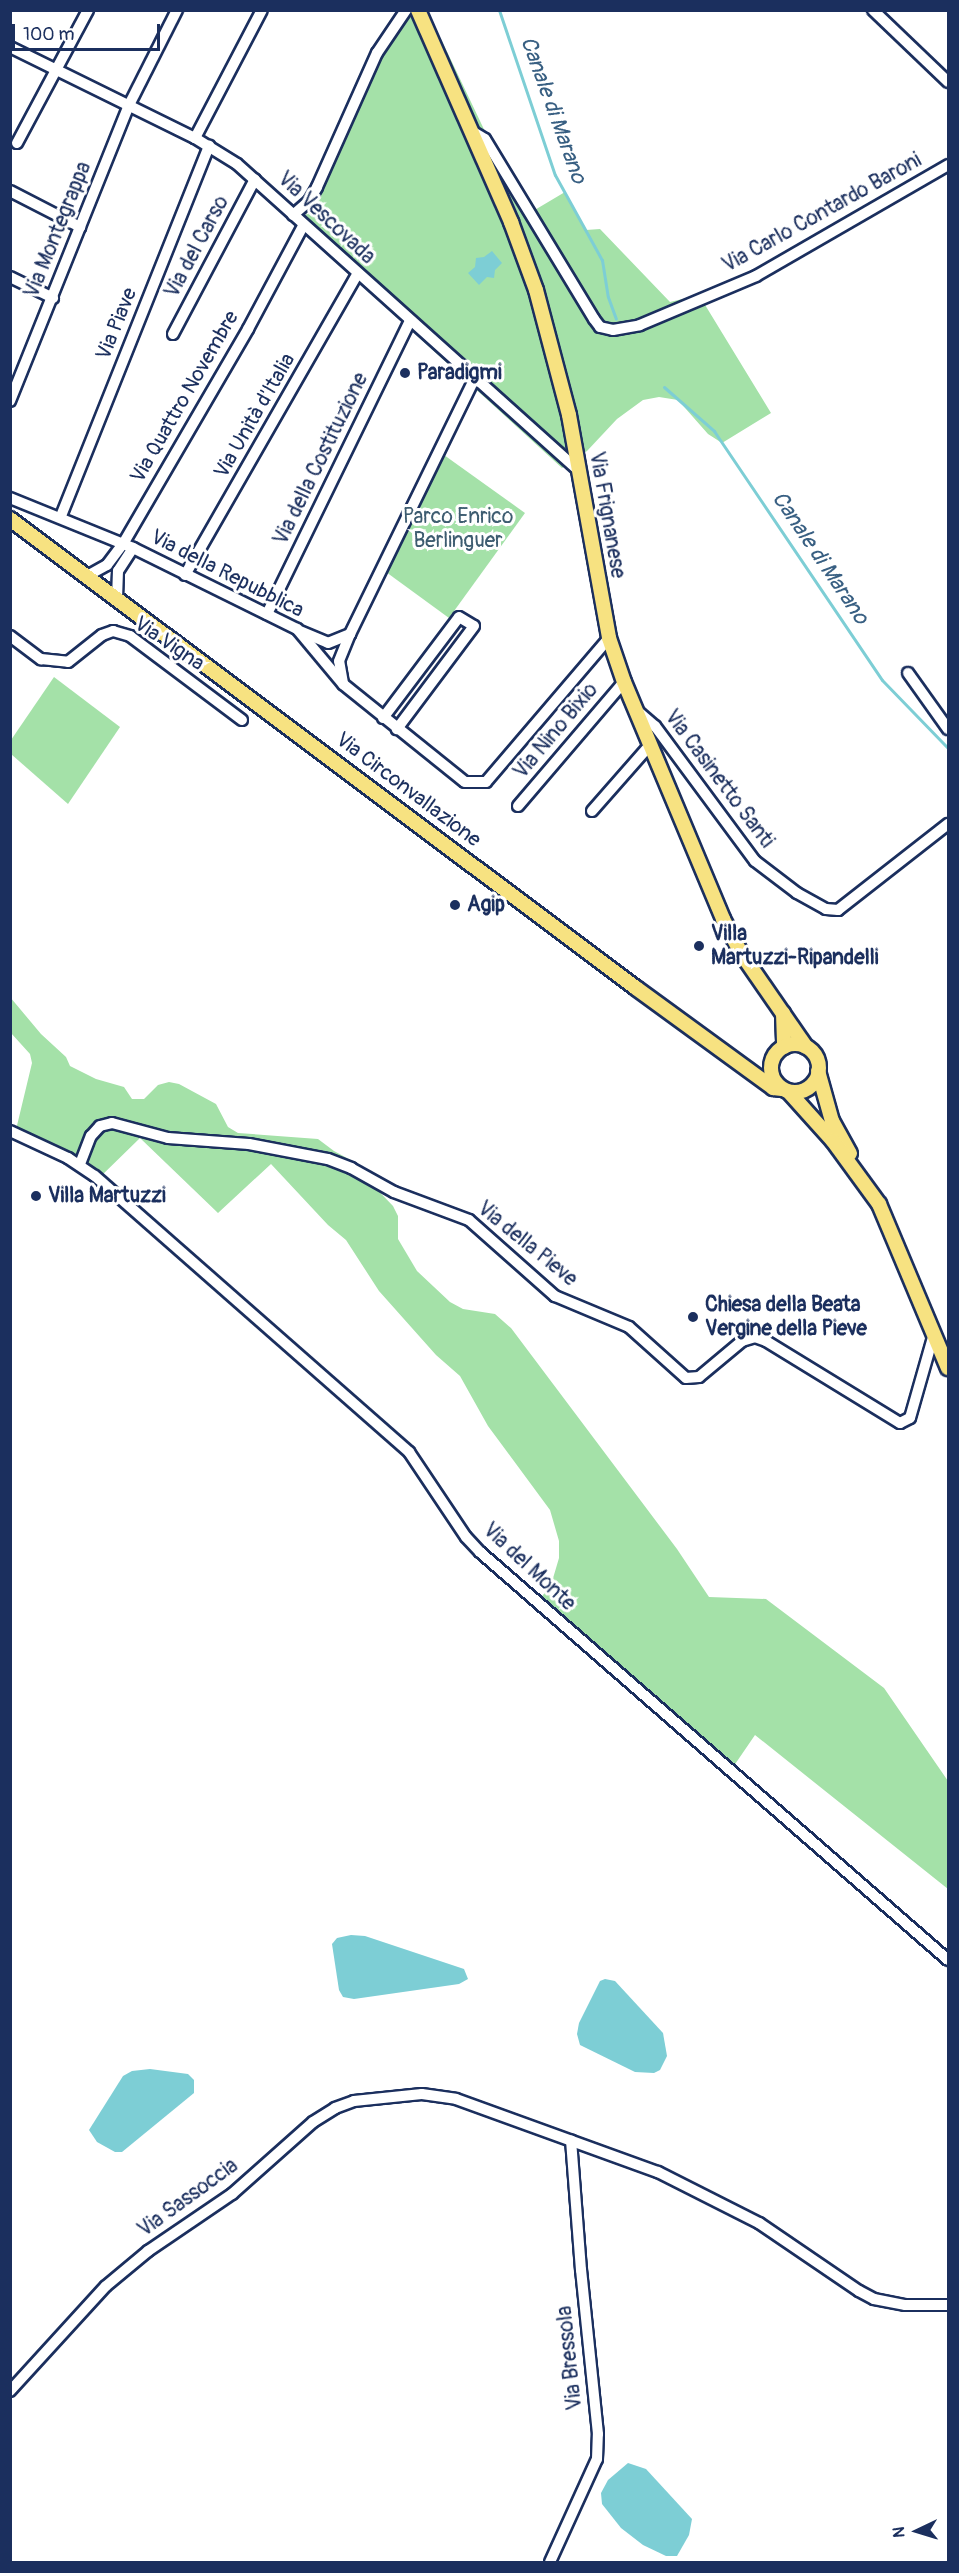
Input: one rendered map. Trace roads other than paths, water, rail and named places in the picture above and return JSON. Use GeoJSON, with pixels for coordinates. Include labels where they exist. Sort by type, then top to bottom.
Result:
{"type":"FeatureCollection","features":[{"type":"Feature","properties":{"kind":"main road","name":"Via Frignanese"},"geometry":{"type":"LineString","coordinates":[[418,10],[511,222],[536,290],[560,377],[609,638],[624,682],[723,919],[741,952],[806,1047]]}},
{"type":"Feature","properties":{"kind":"main road","name":"Via Circonvallazione"},"geometry":{"type":"LineString","coordinates":[[10,519],[773,1088],[786,1090],[833,1141],[856,1172]]}},
{"type":"Feature","properties":{"kind":"main road"},"geometry":{"type":"LineString","coordinates":[[783,1013],[784,1047]]}},
{"type":"Feature","properties":{"kind":"main road"},"geometry":{"type":"LineString","coordinates":[[818,1071],[810,1087],[796,1092],[786,1090],[776,1083],[771,1068],[775,1056],[784,1047],[799,1045],[806,1047],[816,1059],[832,1120],[848,1148],[856,1172],[879,1204],[891,1228],[948,1368]]}},
{"type":"Feature","properties":{"kind":"main road"},"geometry":{"type":"LineString","coordinates":[[750,1071],[761,1072],[771,1068]]}},
{"type":"Feature","properties":{"kind":"street"},"geometry":{"type":"LineString","coordinates":[[17,143],[88,10]]}},
{"type":"Feature","properties":{"kind":"street","name":"Via Montegrappa"},"geometry":{"type":"LineString","coordinates":[[10,401],[14,379],[53,298],[128,107],[177,10]]}},
{"type":"Feature","properties":{"kind":"street"},"geometry":{"type":"LineString","coordinates":[[195,138],[262,10]]}},
{"type":"Feature","properties":{"kind":"street"},"geometry":{"type":"LineString","coordinates":[[293,215],[309,201],[317,187],[377,53],[406,10]]}},
{"type":"Feature","properties":{"kind":"street"},"geometry":{"type":"LineString","coordinates":[[873,10],[948,82]]}},
{"type":"Feature","properties":{"kind":"street","name":"Via Vescovada"},"geometry":{"type":"LineString","coordinates":[[10,47],[195,138],[255,179],[357,275],[579,471]]}},
{"type":"Feature","properties":{"kind":"street","name":"Via Carlo Contardo Baroni"},"geometry":{"type":"LineString","coordinates":[[470,130],[480,135],[492,150],[594,320],[600,327],[613,330],[640,325],[756,276],[948,165]]}},
{"type":"Feature","properties":{"kind":"street","name":"Via Piave"},"geometry":{"type":"LineString","coordinates":[[61,516],[209,146]]}},
{"type":"Feature","properties":{"kind":"street","name":"Via del Carso"},"geometry":{"type":"LineString","coordinates":[[173,334],[255,179]]}},
{"type":"Feature","properties":{"kind":"street"},"geometry":{"type":"LineString","coordinates":[[10,191],[81,227]]}},
{"type":"Feature","properties":{"kind":"street","name":"Via Quattro Novembre"},"geometry":{"type":"LineString","coordinates":[[87,576],[107,565],[128,546],[303,226]]}},
{"type":"Feature","properties":{"kind":"street","name":"Via Unità d'Italia"},"geometry":{"type":"LineString","coordinates":[[185,575],[357,275]]}},
{"type":"Feature","properties":{"kind":"street"},"geometry":{"type":"LineString","coordinates":[[10,277],[53,298]]}},
{"type":"Feature","properties":{"kind":"street","name":"Via della Costituzione"},"geometry":{"type":"LineString","coordinates":[[267,614],[410,321]]}},
{"type":"Feature","properties":{"kind":"street"},"geometry":{"type":"LineString","coordinates":[[343,684],[339,661],[350,633],[474,380]]}},
{"type":"Feature","properties":{"kind":"street","name":"Via della Repubblica"},"geometry":{"type":"LineString","coordinates":[[10,498],[61,516],[128,546],[297,629],[343,684],[465,782],[486,782],[609,638]]}},
{"type":"Feature","properties":{"kind":"street"},"geometry":{"type":"LineString","coordinates":[[117,599],[118,571],[128,546]]}},
{"type":"Feature","properties":{"kind":"street"},"geometry":{"type":"LineString","coordinates":[[383,718],[459,617],[474,626],[397,729]]}},
{"type":"Feature","properties":{"kind":"street"},"geometry":{"type":"LineString","coordinates":[[297,629],[328,643],[350,633]]}},
{"type":"Feature","properties":{"kind":"street","name":"Via Vigna"},"geometry":{"type":"LineString","coordinates":[[10,636],[41,659],[68,662],[102,635],[113,632],[130,636],[242,720]]}},
{"type":"Feature","properties":{"kind":"street"},"geometry":{"type":"LineString","coordinates":[[908,673],[948,729]]}},
{"type":"Feature","properties":{"kind":"street","name":"Via Nino Bixio"},"geometry":{"type":"LineString","coordinates":[[518,806],[624,682]]}},
{"type":"Feature","properties":{"kind":"street","name":"Via Casinetto Santi"},"geometry":{"type":"LineString","coordinates":[[634,708],[655,726],[755,861],[797,892],[826,909],[838,910],[948,824]]}},
{"type":"Feature","properties":{"kind":"street"},"geometry":{"type":"LineString","coordinates":[[592,811],[650,745]]}},
{"type":"Feature","properties":{"kind":"street","name":"Via della Pieve"},"geometry":{"type":"LineString","coordinates":[[80,1164],[91,1136],[100,1125],[112,1123],[168,1138],[249,1144],[328,1159],[351,1168],[394,1192],[469,1220],[555,1296],[628,1327],[686,1378],[699,1377],[742,1341],[755,1337],[766,1341],[900,1422],[910,1418],[934,1334]]}},
{"type":"Feature","properties":{"kind":"street","name":"Via del Monte"},"geometry":{"type":"LineString","coordinates":[[10,1131],[80,1164],[409,1452],[466,1537],[480,1552],[948,1960]]}},
{"type":"Feature","properties":{"kind":"street","name":"Via Sassoccia"},"geometry":{"type":"LineString","coordinates":[[10,2391],[91,2301],[127,2268],[232,2194],[313,2122],[335,2108],[354,2101],[422,2094],[456,2099],[571,2140]]}},
{"type":"Feature","properties":{"kind":"street"},"geometry":{"type":"LineString","coordinates":[[571,2140],[658,2172],[759,2223],[859,2291],[874,2298],[905,2305],[948,2305]]}},
{"type":"Feature","properties":{"kind":"street","name":"Via Bressola"},"geometry":{"type":"LineString","coordinates":[[550,2562],[597,2459],[598,2434],[581,2270],[571,2140]]}},
{"type":"Feature","properties":{"kind":"water"},"geometry":{"type":"Polygon","coordinates":[[[492,251],[502,263],[495,270],[494,278],[487,277],[479,285],[468,273],[475,267],[476,258],[484,257],[492,251]]]}},
{"type":"Feature","properties":{"kind":"water"},"geometry":{"type":"Polygon","coordinates":[[[351,1935],[365,1936],[464,1969],[468,1979],[459,1984],[354,1999],[343,1997],[339,1990],[332,1944],[337,1938],[351,1935]]]}},
{"type":"Feature","properties":{"kind":"water"},"geometry":{"type":"Polygon","coordinates":[[[605,1979],[615,1981],[663,2033],[667,2056],[660,2070],[654,2073],[635,2072],[580,2045],[577,2034],[579,2023],[600,1981],[605,1979]]]}},
{"type":"Feature","properties":{"kind":"water"},"geometry":{"type":"Polygon","coordinates":[[[150,2069],[188,2074],[194,2080],[194,2093],[122,2152],[115,2152],[97,2142],[89,2130],[123,2076],[132,2071],[150,2069]]]}},
{"type":"Feature","properties":{"kind":"water"},"geometry":{"type":"Polygon","coordinates":[[[628,2463],[646,2469],[692,2519],[689,2535],[677,2556],[666,2556],[643,2545],[621,2528],[602,2504],[601,2493],[608,2480],[628,2463]]]}},
{"type":"Feature","properties":{"kind":"waterway","name":"Canale di Marano"},"geometry":{"type":"LineString","coordinates":[[499,10],[555,175],[602,260],[608,297],[616,319]]}},
{"type":"Feature","properties":{"kind":"waterway","name":"Canale di Marano"},"geometry":{"type":"LineString","coordinates":[[664,387],[714,431],[882,680],[948,748]]}},
{"type":"Feature","properties":{"kind":"place","name":"Paradigmi"},"geometry":{"type":"Point","coordinates":[405,373]}},
{"type":"Feature","properties":{"kind":"place","name":"Agip"},"geometry":{"type":"Point","coordinates":[455,905]}},
{"type":"Feature","properties":{"kind":"place","name":"Villa Martuzzi-Ripandelli"},"geometry":{"type":"Point","coordinates":[699,946]}},
{"type":"Feature","properties":{"kind":"place","name":"Villa Martuzzi"},"geometry":{"type":"Point","coordinates":[36,1196]}},
{"type":"Feature","properties":{"kind":"place","name":"Chiesa della Beata Vergine della Pieve"},"geometry":{"type":"Point","coordinates":[693,1317]}},
{"type":"Feature","properties":{"kind":"park label","name":"Parco Enrico Berlinguer"},"geometry":{"type":"Point","coordinates":[458,529]}}]}
